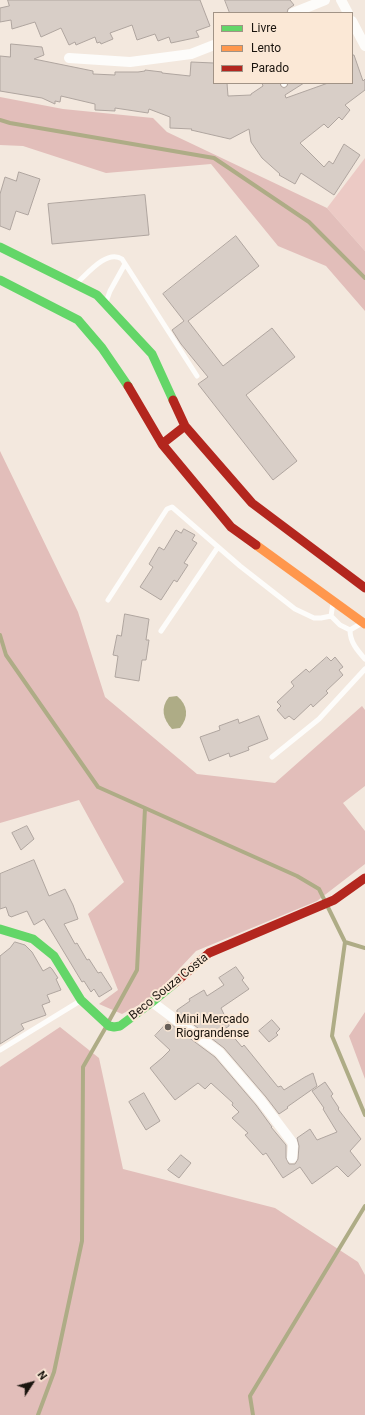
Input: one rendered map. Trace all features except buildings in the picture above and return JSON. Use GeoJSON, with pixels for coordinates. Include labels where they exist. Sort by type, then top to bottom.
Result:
{"type":"FeatureCollection","features":[{"type":"Feature","properties":{"kind":"street"},"geometry":{"type":"LineString","coordinates":[[295,12],[325,0]]}},
{"type":"Feature","properties":{"kind":"street"},"geometry":{"type":"LineString","coordinates":[[341,0],[347,12]]}},
{"type":"Feature","properties":{"kind":"street"},"geometry":{"type":"LineString","coordinates":[[353,23],[365,46]]}},
{"type":"Feature","properties":{"kind":"street"},"geometry":{"type":"LineString","coordinates":[[69,58],[130,62],[191,54],[213,45]]}},
{"type":"Feature","properties":{"kind":"street"},"geometry":{"type":"LineString","coordinates":[[1,249],[97,295],[152,354],[185,426],[252,503],[365,588]]}},
{"type":"Feature","properties":{"kind":"street"},"geometry":{"type":"LineString","coordinates":[[0,280],[78,320],[102,348],[123,378],[162,444],[231,527],[364,624]]}},
{"type":"Feature","properties":{"kind":"street"},"geometry":{"type":"LineString","coordinates":[[162,444],[185,426]]}},
{"type":"Feature","properties":{"kind":"street","name":"Beco Souza Costa"},"geometry":{"type":"LineString","coordinates":[[0,929],[33,939],[54,956],[81,1000],[109,1026],[114,1027],[120,1026],[152,1002],[209,953],[334,900],[365,878]]}},
{"type":"Feature","properties":{"kind":"street"},"geometry":{"type":"LineString","coordinates":[[152,1002],[219,1052],[261,1101],[292,1142],[292,1158]]}},
{"type":"Feature","properties":{"kind":"lane"},"geometry":{"type":"LineString","coordinates":[[75,284],[101,261],[111,256],[119,257],[197,376]]}},
{"type":"Feature","properties":{"kind":"lane"},"geometry":{"type":"LineString","coordinates":[[106,304],[110,290],[125,264]]}},
{"type":"Feature","properties":{"kind":"lane"},"geometry":{"type":"LineString","coordinates":[[108,600],[167,509],[172,507],[218,547],[295,609],[314,618],[331,616]]}},
{"type":"Feature","properties":{"kind":"lane"},"geometry":{"type":"LineString","coordinates":[[161,631],[218,547]]}},
{"type":"Feature","properties":{"kind":"lane"},"geometry":{"type":"LineString","coordinates":[[331,616],[333,602]]}},
{"type":"Feature","properties":{"kind":"lane"},"geometry":{"type":"LineString","coordinates":[[331,616],[340,626],[350,630],[364,624]]}},
{"type":"Feature","properties":{"kind":"lane"},"geometry":{"type":"LineString","coordinates":[[350,630],[352,641],[357,650],[365,658]]}},
{"type":"Feature","properties":{"kind":"lane"},"geometry":{"type":"LineString","coordinates":[[272,757],[319,719],[365,669]]}},
{"type":"Feature","properties":{"kind":"lane"},"geometry":{"type":"LineString","coordinates":[[0,1050],[81,1000]]}},
{"type":"Feature","properties":{"kind":"shaded area"},"geometry":{"type":"Polygon","coordinates":[[[0,97],[63,109],[153,118],[167,132],[327,208],[365,251],[365,311],[326,266],[278,246],[211,164],[106,173],[23,146],[0,145],[0,97]]]}},
{"type":"Feature","properties":{"kind":"shaded area"},"geometry":{"type":"Polygon","coordinates":[[[365,158],[365,251],[327,208],[365,158]]]}},
{"type":"Feature","properties":{"kind":"shaded area"},"geometry":{"type":"Polygon","coordinates":[[[0,451],[78,612],[105,697],[197,774],[275,783],[362,706],[365,710],[365,786],[343,803],[365,831],[365,864],[317,901],[196,951],[152,998],[122,1014],[99,1004],[118,990],[88,914],[124,882],[79,800],[0,823],[0,451]]]}},
{"type":"Feature","properties":{"kind":"shaded area"},"geometry":{"type":"Polygon","coordinates":[[[177,696],[185,707],[186,715],[180,728],[172,729],[166,721],[164,705],[169,697],[177,696]]]}},
{"type":"Feature","properties":{"kind":"shaded area"},"geometry":{"type":"Polygon","coordinates":[[[365,1012],[365,1079],[349,1036],[365,1012]]]}},
{"type":"Feature","properties":{"kind":"shaded area"},"geometry":{"type":"Polygon","coordinates":[[[60,1027],[99,1058],[123,1169],[275,1208],[358,1262],[365,1275],[365,1415],[0,1415],[0,1067],[60,1027]]]}},
{"type":"Feature","properties":{"kind":"waterway"},"geometry":{"type":"LineString","coordinates":[[0,120],[10,123],[214,158],[309,222],[365,278]]}},
{"type":"Feature","properties":{"kind":"waterway"},"geometry":{"type":"LineString","coordinates":[[0,635],[6,655],[98,787],[297,876],[319,889],[345,942],[332,1036],[365,1115]]}},
{"type":"Feature","properties":{"kind":"waterway"},"geometry":{"type":"LineString","coordinates":[[109,1021],[137,970],[145,808]]}},
{"type":"Feature","properties":{"kind":"waterway"},"geometry":{"type":"LineString","coordinates":[[345,942],[365,948]]}},
{"type":"Feature","properties":{"kind":"waterway"},"geometry":{"type":"LineString","coordinates":[[38,1415],[54,1372],[82,1241],[83,1067],[106,1027]]}},
{"type":"Feature","properties":{"kind":"waterway"},"geometry":{"type":"LineString","coordinates":[[253,1415],[250,1396],[365,1206]]}},
{"type":"Feature","properties":{"kind":"traffic: fast"},"geometry":{"type":"LineString","coordinates":[[0,247],[97,295],[152,354],[173,400]]}},
{"type":"Feature","properties":{"kind":"traffic: fast"},"geometry":{"type":"LineString","coordinates":[[0,280],[78,320],[102,348],[128,386]]}},
{"type":"Feature","properties":{"kind":"traffic: fast"},"geometry":{"type":"LineString","coordinates":[[0,929],[33,939],[54,956],[81,1000],[109,1026],[120,1026],[175,983]]}},
{"type":"Feature","properties":{"kind":"traffic: slow"},"geometry":{"type":"LineString","coordinates":[[256,545],[365,624]]}},
{"type":"Feature","properties":{"kind":"traffic: jam"},"geometry":{"type":"LineString","coordinates":[[128,386],[162,444],[231,527],[256,545]]}},
{"type":"Feature","properties":{"kind":"traffic: jam"},"geometry":{"type":"LineString","coordinates":[[173,400],[185,426],[252,503],[365,588]]}},
{"type":"Feature","properties":{"kind":"traffic: jam"},"geometry":{"type":"LineString","coordinates":[[162,444],[185,426]]}},
{"type":"Feature","properties":{"kind":"traffic: jam"},"geometry":{"type":"LineString","coordinates":[[175,983],[209,953],[334,900],[365,878]]}},
{"type":"Feature","properties":{"kind":"place","name":"Mini Mercado Riograndense"},"geometry":{"type":"Point","coordinates":[168,1027]}}]}
